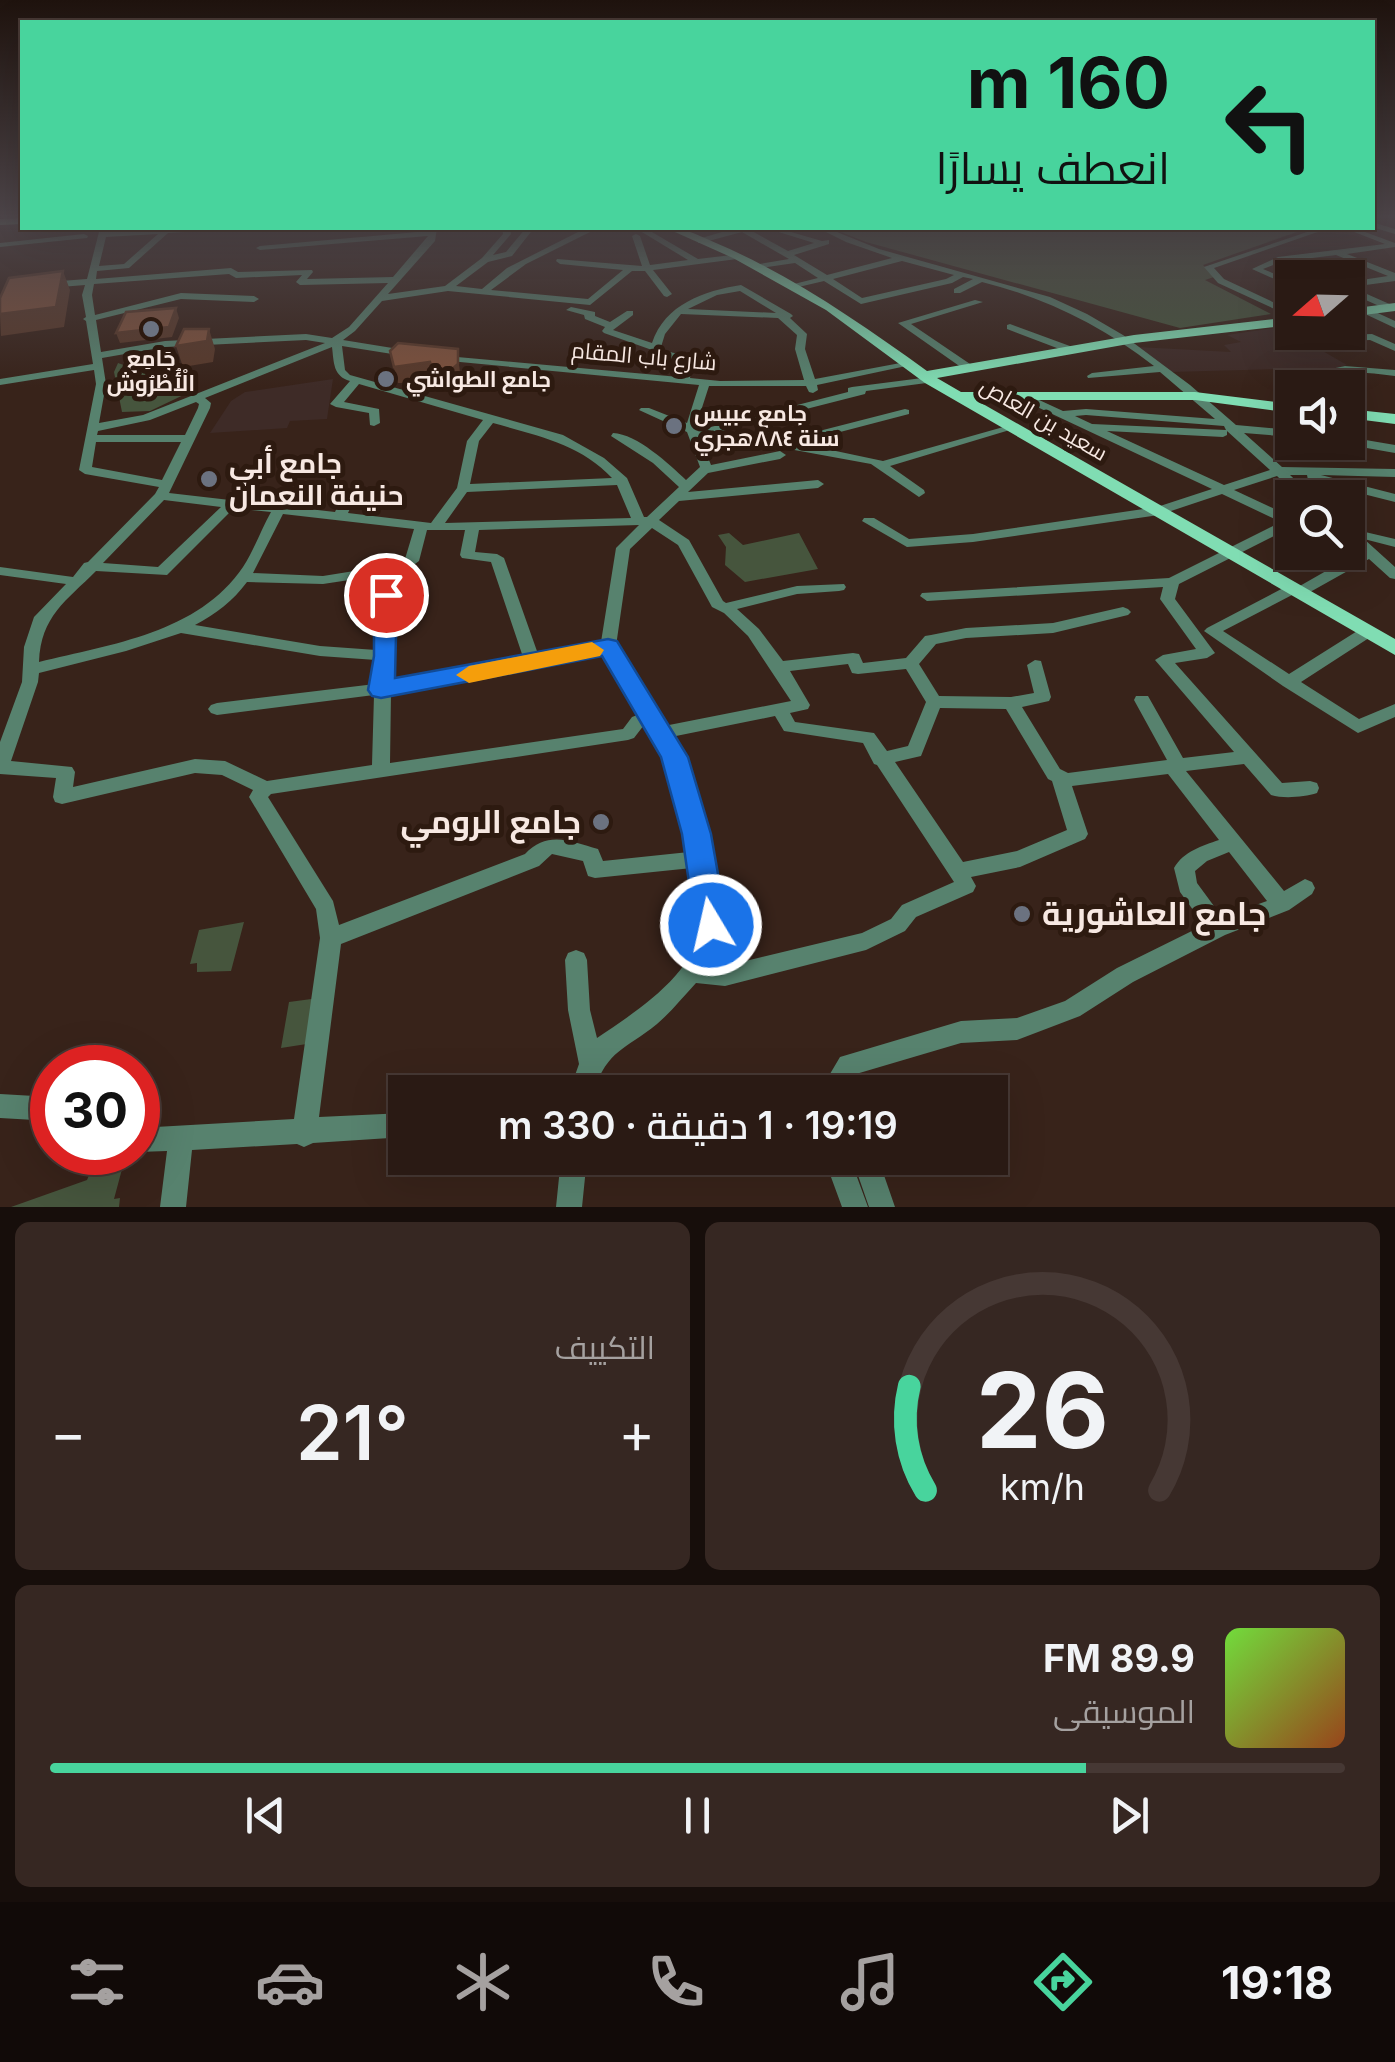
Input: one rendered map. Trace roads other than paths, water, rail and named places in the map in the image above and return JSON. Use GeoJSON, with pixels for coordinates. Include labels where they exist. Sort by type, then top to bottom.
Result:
{"type":"FeatureCollection","features":[{"type":"Feature","properties":{"kind":"main road","name":"سعيد بن العاص"},"geometry":{"type":"LineString","coordinates":[[770,274],[830,308],[928,378],[1395,648]]}},
{"type":"Feature","properties":{"kind":"main road"},"geometry":{"type":"LineString","coordinates":[[1365,310],[1393,308]]}},
{"type":"Feature","properties":{"kind":"main road"},"geometry":{"type":"LineString","coordinates":[[928,378],[1074,350],[1275,320]]}},
{"type":"Feature","properties":{"kind":"main road"},"geometry":{"type":"LineString","coordinates":[[960,396],[1195,396],[1275,406]]}},
{"type":"Feature","properties":{"kind":"main road"},"geometry":{"type":"LineString","coordinates":[[1365,416],[1395,419]]}},
{"type":"Feature","properties":{"kind":"street"},"geometry":{"type":"LineString","coordinates":[[93,274],[88,319],[99,361],[86,472],[232,503],[428,526],[645,520]]}},
{"type":"Feature","properties":{"kind":"street"},"geometry":{"type":"LineString","coordinates":[[36,286],[201,274]]}},
{"type":"Feature","properties":{"kind":"street"},"geometry":{"type":"LineString","coordinates":[[306,274],[300,282],[396,280]]}},
{"type":"Feature","properties":{"kind":"street"},"geometry":{"type":"LineString","coordinates":[[92,433],[142,420],[340,339],[400,274]]}},
{"type":"Feature","properties":{"kind":"street"},"geometry":{"type":"LineString","coordinates":[[448,288],[467,274]]}},
{"type":"Feature","properties":{"kind":"street"},"geometry":{"type":"LineString","coordinates":[[482,293],[500,274]]}},
{"type":"Feature","properties":{"kind":"street"},"geometry":{"type":"LineString","coordinates":[[381,298],[448,288],[558,302],[596,300],[623,274]]}},
{"type":"Feature","properties":{"kind":"street"},"geometry":{"type":"LineString","coordinates":[[652,274],[667,294]]}},
{"type":"Feature","properties":{"kind":"street"},"geometry":{"type":"LineString","coordinates":[[821,274],[861,300],[949,282],[961,274]]}},
{"type":"Feature","properties":{"kind":"street"},"geometry":{"type":"LineString","coordinates":[[793,287],[846,274]]}},
{"type":"Feature","properties":{"kind":"street"},"geometry":{"type":"LineString","coordinates":[[962,274],[1053,302],[1125,342],[1292,480]]}},
{"type":"Feature","properties":{"kind":"street"},"geometry":{"type":"LineString","coordinates":[[1215,274],[1275,308]]}},
{"type":"Feature","properties":{"kind":"street"},"geometry":{"type":"LineString","coordinates":[[1365,283],[1395,277]]}},
{"type":"Feature","properties":{"kind":"street"},"geometry":{"type":"LineString","coordinates":[[958,291],[981,279]]}},
{"type":"Feature","properties":{"kind":"street"},"geometry":{"type":"LineString","coordinates":[[656,348],[660,333],[679,311],[699,298],[740,288],[788,316],[679,311]]}},
{"type":"Feature","properties":{"kind":"street"},"geometry":{"type":"LineString","coordinates":[[88,319],[206,292],[254,299]]}},
{"type":"Feature","properties":{"kind":"street"},"geometry":{"type":"LineString","coordinates":[[1365,295],[1393,308]]}},
{"type":"Feature","properties":{"kind":"street"},"geometry":{"type":"LineString","coordinates":[[558,302],[554,307],[611,326]]}},
{"type":"Feature","properties":{"kind":"street"},"geometry":{"type":"LineString","coordinates":[[969,368],[903,324],[978,302]]}},
{"type":"Feature","properties":{"kind":"street"},"geometry":{"type":"LineString","coordinates":[[630,313],[607,331],[656,348],[665,356],[684,356],[689,362],[683,382]]}},
{"type":"Feature","properties":{"kind":"street"},"geometry":{"type":"LineString","coordinates":[[1365,314],[1395,325]]}},
{"type":"Feature","properties":{"kind":"street"},"geometry":{"type":"LineString","coordinates":[[782,317],[802,334],[800,348],[809,384],[820,402]]}},
{"type":"Feature","properties":{"kind":"street"},"geometry":{"type":"LineString","coordinates":[[1010,326],[1074,350]]}},
{"type":"Feature","properties":{"kind":"street","name":"شارع باب المقام"},"geometry":{"type":"LineString","coordinates":[[0,382],[175,344],[306,337],[340,339],[376,350],[705,383],[809,384],[907,363]]}},
{"type":"Feature","properties":{"kind":"street"},"geometry":{"type":"LineString","coordinates":[[1365,337],[1395,348]]}},
{"type":"Feature","properties":{"kind":"street"},"geometry":{"type":"LineString","coordinates":[[340,339],[340,371],[559,438],[623,481],[645,520],[684,543],[717,604],[727,607],[797,590],[839,587]]}},
{"type":"Feature","properties":{"kind":"street"},"geometry":{"type":"LineString","coordinates":[[1092,376],[1159,369]]}},
{"type":"Feature","properties":{"kind":"street"},"geometry":{"type":"LineString","coordinates":[[1336,370],[1395,373]]}},
{"type":"Feature","properties":{"kind":"street"},"geometry":{"type":"LineString","coordinates":[[645,410],[693,432],[928,378]]}},
{"type":"Feature","properties":{"kind":"street"},"geometry":{"type":"LineString","coordinates":[[358,379],[336,404],[375,411],[374,423]]}},
{"type":"Feature","properties":{"kind":"street"},"geometry":{"type":"LineString","coordinates":[[704,470],[693,432],[705,383]]}},
{"type":"Feature","properties":{"kind":"street"},"geometry":{"type":"LineString","coordinates":[[809,384],[861,392]]}},
{"type":"Feature","properties":{"kind":"street"},"geometry":{"type":"LineString","coordinates":[[1020,395],[1275,514]]}},
{"type":"Feature","properties":{"kind":"street"},"geometry":{"type":"LineString","coordinates":[[198,398],[206,404],[164,491],[42,617],[31,670],[0,766],[66,772],[62,797],[196,766],[226,768],[265,788],[628,734],[638,720],[654,725],[802,704],[779,667],[727,607]]}},
{"type":"Feature","properties":{"kind":"street"},"geometry":{"type":"LineString","coordinates":[[587,1075],[603,1048],[650,1015],[697,968],[711,925],[700,859],[674,757],[608,646],[623,548],[645,520],[683,492],[704,470],[905,412]]}},
{"type":"Feature","properties":{"kind":"street"},"geometry":{"type":"LineString","coordinates":[[1061,415],[1086,412],[1275,432]]}},
{"type":"Feature","properties":{"kind":"street"},"geometry":{"type":"LineString","coordinates":[[381,772],[385,598],[398,570],[412,561],[428,526],[462,488],[473,441],[490,419]]}},
{"type":"Feature","properties":{"kind":"street"},"geometry":{"type":"LineString","coordinates":[[755,419],[781,450],[882,465],[1014,427]]}},
{"type":"Feature","properties":{"kind":"street"},"geometry":{"type":"LineString","coordinates":[[1090,426],[1231,428]]}},
{"type":"Feature","properties":{"kind":"street"},"geometry":{"type":"LineString","coordinates":[[92,433],[190,438]]}},
{"type":"Feature","properties":{"kind":"street"},"geometry":{"type":"LineString","coordinates":[[617,436],[657,460],[683,492]]}},
{"type":"Feature","properties":{"kind":"street"},"geometry":{"type":"LineString","coordinates":[[1365,444],[1395,448]]}},
{"type":"Feature","properties":{"kind":"street"},"geometry":{"type":"LineString","coordinates":[[1353,460],[1358,471]]}},
{"type":"Feature","properties":{"kind":"street"},"geometry":{"type":"LineString","coordinates":[[882,465],[919,493]]}},
{"type":"Feature","properties":{"kind":"street"},"geometry":{"type":"LineString","coordinates":[[1284,471],[1395,498]]}},
{"type":"Feature","properties":{"kind":"street"},"geometry":{"type":"LineString","coordinates":[[869,521],[895,540],[912,543],[1159,511],[1220,488],[1284,471],[1395,473]]}},
{"type":"Feature","properties":{"kind":"street"},"geometry":{"type":"LineString","coordinates":[[462,488],[623,481]]}},
{"type":"Feature","properties":{"kind":"street"},"geometry":{"type":"LineString","coordinates":[[683,492],[818,484]]}},
{"type":"Feature","properties":{"kind":"street"},"geometry":{"type":"LineString","coordinates":[[340,515],[346,502],[338,497],[341,492]]}},
{"type":"Feature","properties":{"kind":"street"},"geometry":{"type":"LineString","coordinates":[[89,566],[162,572],[232,503]]}},
{"type":"Feature","properties":{"kind":"street"},"geometry":{"type":"LineString","coordinates":[[31,670],[182,628],[242,577],[280,508]]}},
{"type":"Feature","properties":{"kind":"street"},"geometry":{"type":"LineString","coordinates":[[473,526],[466,555],[496,558],[534,664]]}},
{"type":"Feature","properties":{"kind":"street"},"geometry":{"type":"LineString","coordinates":[[927,596],[1172,582],[1275,530]]}},
{"type":"Feature","properties":{"kind":"street"},"geometry":{"type":"LineString","coordinates":[[1365,536],[1395,543]]}},
{"type":"Feature","properties":{"kind":"street"},"geometry":{"type":"LineString","coordinates":[[1365,547],[1395,575]]}},
{"type":"Feature","properties":{"kind":"street"},"geometry":{"type":"LineString","coordinates":[[1365,550],[1370,552]]}},
{"type":"Feature","properties":{"kind":"street"},"geometry":{"type":"LineString","coordinates":[[1370,552],[1212,632],[1358,727],[1395,710]]}},
{"type":"Feature","properties":{"kind":"street"},"geometry":{"type":"LineString","coordinates":[[242,577],[322,580],[405,567]]}},
{"type":"Feature","properties":{"kind":"street"},"geometry":{"type":"LineString","coordinates":[[0,571],[74,581]]}},
{"type":"Feature","properties":{"kind":"street"},"geometry":{"type":"LineString","coordinates":[[1172,582],[1167,599],[1207,653],[1163,660],[1278,790],[1310,788]]}},
{"type":"Feature","properties":{"kind":"street"},"geometry":{"type":"LineString","coordinates":[[779,667],[853,658],[858,669],[910,663],[931,640],[966,633],[1052,628],[1123,612]]}},
{"type":"Feature","properties":{"kind":"street"},"geometry":{"type":"LineString","coordinates":[[182,628],[320,651],[386,656]]}},
{"type":"Feature","properties":{"kind":"street"},"geometry":{"type":"LineString","coordinates":[[1289,682],[1367,632]]}},
{"type":"Feature","properties":{"kind":"street"},"geometry":{"type":"LineString","coordinates":[[216,709],[381,690],[534,664],[608,646]]}},
{"type":"Feature","properties":{"kind":"street"},"geometry":{"type":"LineString","coordinates":[[910,663],[934,702]]}},
{"type":"Feature","properties":{"kind":"street"},"geometry":{"type":"LineString","coordinates":[[934,702],[1012,703],[1042,697],[1035,664]]}},
{"type":"Feature","properties":{"kind":"street"},"geometry":{"type":"LineString","coordinates":[[1142,700],[1176,761],[1174,769]]}},
{"type":"Feature","properties":{"kind":"street"},"geometry":{"type":"LineString","coordinates":[[880,758],[915,750],[934,702]]}},
{"type":"Feature","properties":{"kind":"street"},"geometry":{"type":"LineString","coordinates":[[958,871],[1020,859],[1078,834],[1060,778],[1012,703]]}},
{"type":"Feature","properties":{"kind":"street"},"geometry":{"type":"LineString","coordinates":[[691,974],[726,976],[866,942],[898,925],[909,911],[966,886],[868,737],[790,727],[778,709]]}},
{"type":"Feature","properties":{"kind":"street"},"geometry":{"type":"LineString","coordinates":[[1060,778],[1174,769],[1246,757]]}},
{"type":"Feature","properties":{"kind":"street"},"geometry":{"type":"LineString","coordinates":[[1174,769],[1282,904]]}},
{"type":"Feature","properties":{"kind":"street"},"geometry":{"type":"LineString","coordinates":[[265,788],[258,797],[326,907],[331,938],[304,1134]]}},
{"type":"Feature","properties":{"kind":"street"},"geometry":{"type":"LineString","coordinates":[[1218,928],[1186,886],[1184,868],[1200,856],[1232,843]]}},
{"type":"Feature","properties":{"kind":"street"},"geometry":{"type":"LineString","coordinates":[[331,938],[532,860],[546,846],[560,844],[591,855],[595,870],[700,859]]}},
{"type":"Feature","properties":{"kind":"street"},"geometry":{"type":"LineString","coordinates":[[841,1075],[848,1065],[961,1032],[1017,1029],[1072,1009],[1124,975],[1218,928],[1282,904],[1305,888]]}},
{"type":"Feature","properties":{"kind":"street"},"geometry":{"type":"LineString","coordinates":[[576,960],[579,1010],[591,1064]]}},
{"type":"Feature","properties":{"kind":"street"},"geometry":{"type":"LineString","coordinates":[[0,1106],[30,1108]]}},
{"type":"Feature","properties":{"kind":"street"},"geometry":{"type":"LineString","coordinates":[[160,1140],[388,1127]]}},
{"type":"Feature","properties":{"kind":"street"},"geometry":{"type":"LineString","coordinates":[[173,1207],[182,1139]]}},
{"type":"Feature","properties":{"kind":"street"},"geometry":{"type":"LineString","coordinates":[[569,1207],[572,1175]]}},
{"type":"Feature","properties":{"kind":"street"},"geometry":{"type":"LineString","coordinates":[[843,1175],[855,1207]]}},
{"type":"Feature","properties":{"kind":"street"},"geometry":{"type":"LineString","coordinates":[[870,1175],[882,1207]]}},
{"type":"Feature","properties":{"kind":"place","name":"جَامِع الْأُطْرُوش"},"geometry":{"type":"Point","coordinates":[151,329]}},
{"type":"Feature","properties":{"kind":"place","name":"جامع الطواشي"},"geometry":{"type":"Point","coordinates":[386,379]}},
{"type":"Feature","properties":{"kind":"place","name":"جامع عبيس سنة ٨٨٤هجري"},"geometry":{"type":"Point","coordinates":[674,426]}},
{"type":"Feature","properties":{"kind":"place","name":"جامع أبي حنيفة النعمان"},"geometry":{"type":"Point","coordinates":[209,479]}},
{"type":"Feature","properties":{"kind":"place","name":"جامع الرومي"},"geometry":{"type":"Point","coordinates":[601,822]}},
{"type":"Feature","properties":{"kind":"place","name":"جامع العاشورية"},"geometry":{"type":"Point","coordinates":[1022,914]}}]}
